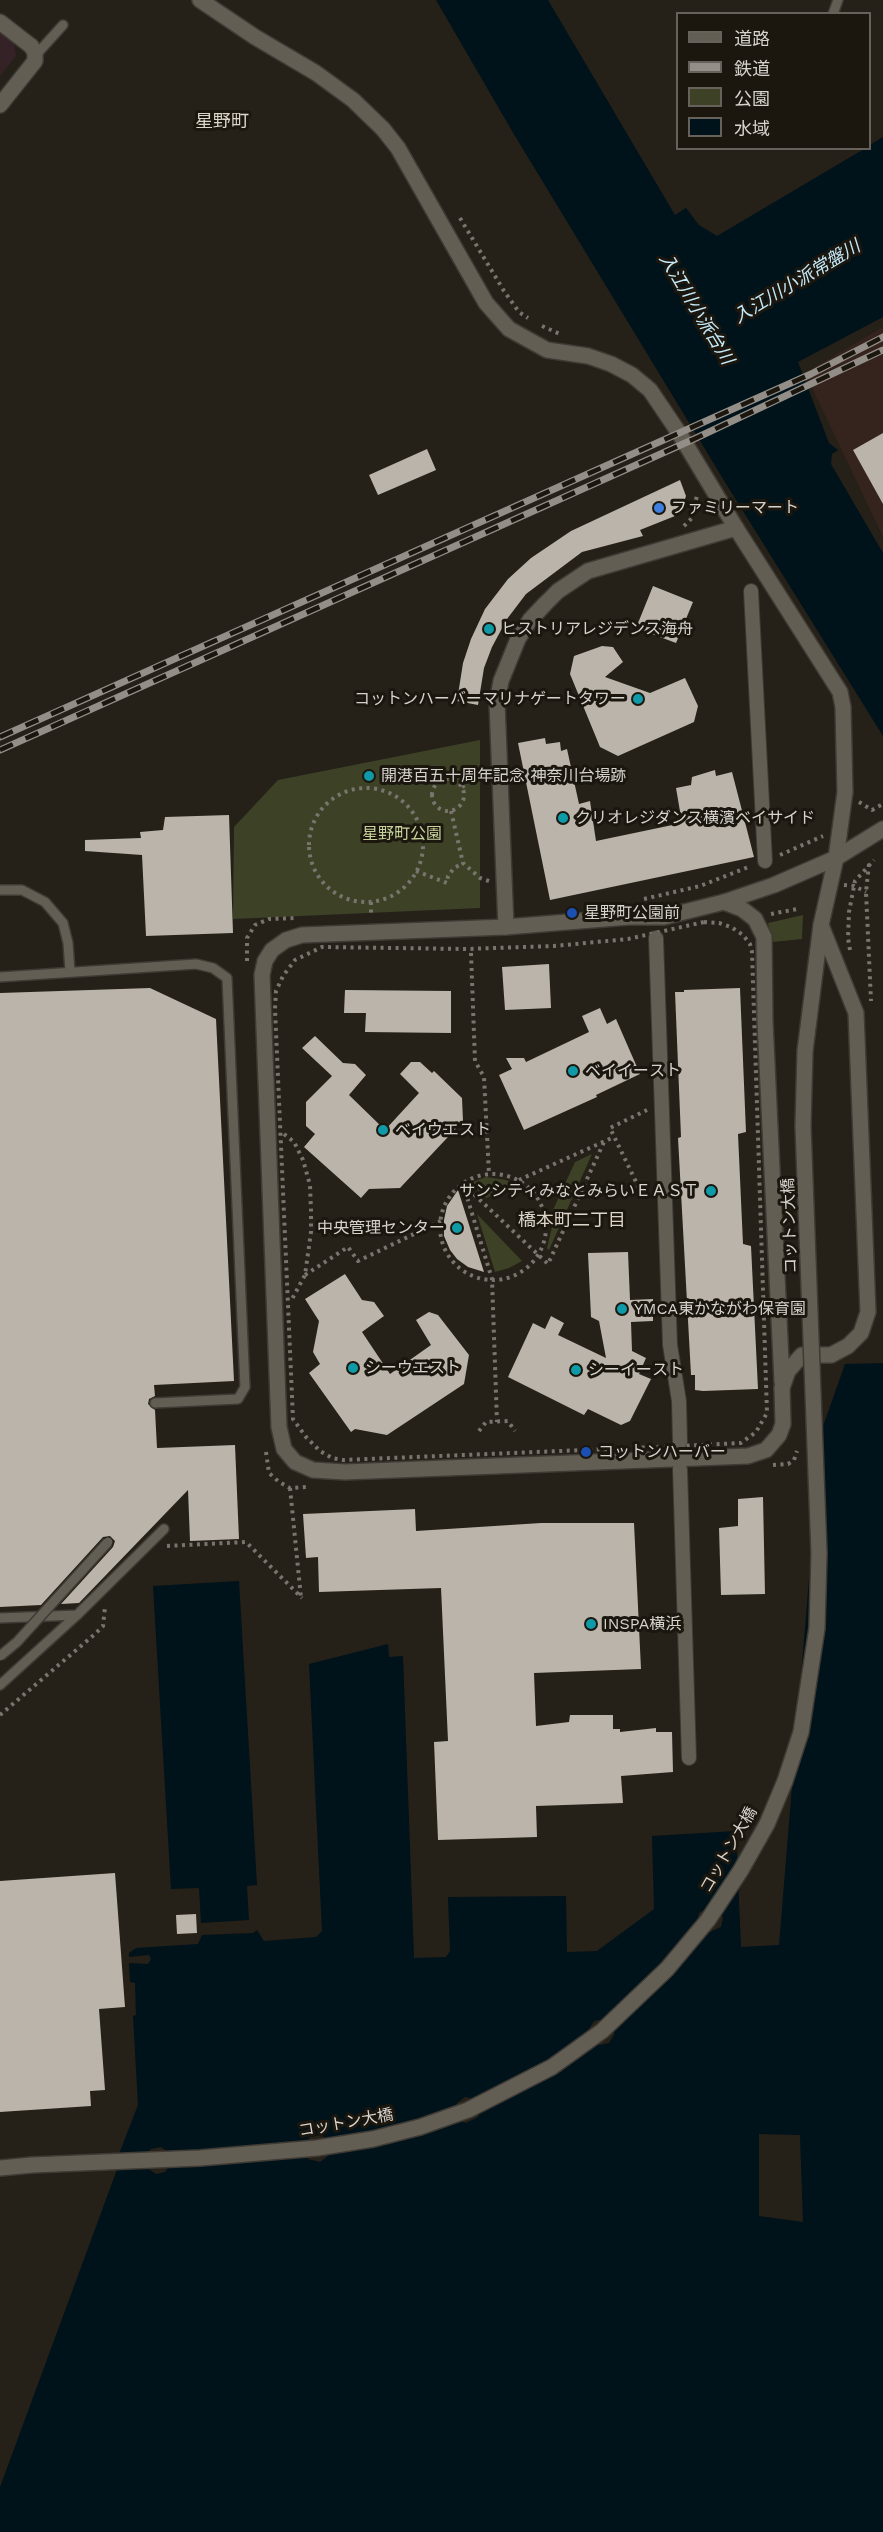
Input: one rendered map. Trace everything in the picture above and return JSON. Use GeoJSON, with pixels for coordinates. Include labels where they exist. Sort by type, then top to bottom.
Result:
{"type":"FeatureCollection","features":[{"type":"Feature","properties":{"kind":"street","name":"コットン大橋"},"geometry":{"type":"LineString","coordinates":[[0,2168],[317,2148],[374,2139],[420,2127],[468,2110],[552,2067],[602,2031],[668,1969],[708,1920],[741,1870],[767,1824],[785,1781],[803,1720],[817,1628],[819,1553],[803,1126],[805,1051],[821,925],[836,858],[845,792],[843,707],[840,692],[650,390],[611,364],[588,357],[547,350],[509,329],[486,303],[398,148],[383,129],[353,100],[316,73],[255,37],[200,0]]}},
{"type":"Feature","properties":{"kind":"street"},"geometry":{"type":"LineString","coordinates":[[0,22],[33,51],[35,61],[0,105]]}},
{"type":"Feature","properties":{"kind":"street"},"geometry":{"type":"LineString","coordinates":[[506,927],[496,885],[497,703],[501,681],[518,639],[530,620],[558,591],[588,571],[736,528]]}},
{"type":"Feature","properties":{"kind":"street"},"geometry":{"type":"LineString","coordinates":[[751,591],[765,861]]}},
{"type":"Feature","properties":{"kind":"street"},"geometry":{"type":"LineString","coordinates":[[724,902],[742,909],[755,919],[764,937],[766,1033],[782,1388],[783,1424],[779,1435],[766,1449],[748,1456],[345,1472],[313,1470],[295,1462],[287,1453],[279,1427],[261,988],[265,961],[272,950],[281,942],[302,935],[506,927],[629,917],[664,917],[724,902],[774,885],[836,858],[883,830]]}},
{"type":"Feature","properties":{"kind":"street"},"geometry":{"type":"LineString","coordinates":[[782,1388],[788,1371],[802,1355],[831,1355],[848,1346],[861,1333],[868,1312],[856,1013],[821,925]]}},
{"type":"Feature","properties":{"kind":"street"},"geometry":{"type":"LineString","coordinates":[[656,938],[670,1345],[679,1401],[680,1442]]}},
{"type":"Feature","properties":{"kind":"street"},"geometry":{"type":"LineString","coordinates":[[779,1328],[802,1355]]}},
{"type":"Feature","properties":{"kind":"street"},"geometry":{"type":"LineString","coordinates":[[680,1469],[689,1758]]}},
{"type":"Feature","properties":{"kind":"lane"},"geometry":{"type":"LineString","coordinates":[[33,51],[63,25]]}},
{"type":"Feature","properties":{"kind":"lane"},"geometry":{"type":"LineString","coordinates":[[0,891],[22,890],[45,902],[63,923],[68,943],[70,972]]}},
{"type":"Feature","properties":{"kind":"lane"},"geometry":{"type":"LineString","coordinates":[[0,977],[196,964],[213,968],[227,978],[245,1387],[238,1399],[155,1403]]}},
{"type":"Feature","properties":{"kind":"lane"},"geometry":{"type":"LineString","coordinates":[[0,1685],[77,1615],[164,1528]]}},
{"type":"Feature","properties":{"kind":"lane"},"geometry":{"type":"LineString","coordinates":[[0,1656],[17,1642],[108,1542]]}},
{"type":"Feature","properties":{"kind":"lane"},"geometry":{"type":"LineString","coordinates":[[0,1618],[77,1615]]}},
{"type":"Feature","properties":{"kind":"path"},"geometry":{"type":"LineString","coordinates":[[682,528],[692,518],[697,492]]}},
{"type":"Feature","properties":{"kind":"path"},"geometry":{"type":"LineString","coordinates":[[462,787],[487,771],[487,782]]}},
{"type":"Feature","properties":{"kind":"path"},"geometry":{"type":"LineString","coordinates":[[450,779],[462,787],[462,802],[451,811],[437,806],[432,797],[434,788],[440,781],[450,779]]}},
{"type":"Feature","properties":{"kind":"path"},"geometry":{"type":"LineString","coordinates":[[371,788],[389,793],[404,803],[416,818],[422,835],[422,854],[416,871],[405,886],[389,897],[371,902],[352,900],[334,892],[320,880],[311,863],[309,844],[312,825],[321,809],[335,796],[352,790],[371,788]]}},
{"type":"Feature","properties":{"kind":"path"},"geometry":{"type":"LineString","coordinates":[[451,811],[464,863],[480,878],[496,885]]}},
{"type":"Feature","properties":{"kind":"path"},"geometry":{"type":"LineString","coordinates":[[637,900],[723,878],[824,836]]}},
{"type":"Feature","properties":{"kind":"path"},"geometry":{"type":"LineString","coordinates":[[852,956],[848,938],[855,881],[874,860]]}},
{"type":"Feature","properties":{"kind":"path"},"geometry":{"type":"LineString","coordinates":[[416,871],[447,883],[448,876],[454,868],[464,863]]}},
{"type":"Feature","properties":{"kind":"path"},"geometry":{"type":"LineString","coordinates":[[843,885],[854,886],[866,892],[869,864]]}},
{"type":"Feature","properties":{"kind":"path"},"geometry":{"type":"LineString","coordinates":[[490,870],[496,885]]}},
{"type":"Feature","properties":{"kind":"path"},"geometry":{"type":"LineString","coordinates":[[371,902],[371,916]]}},
{"type":"Feature","properties":{"kind":"path"},"geometry":{"type":"LineString","coordinates":[[764,915],[797,909]]}},
{"type":"Feature","properties":{"kind":"path"},"geometry":{"type":"LineString","coordinates":[[704,922],[731,927],[743,935],[750,944],[767,1413],[756,1432],[741,1443],[710,1445],[343,1460],[332,1458],[320,1451],[293,1419],[281,1132],[276,991],[283,976],[295,960],[311,951],[322,947],[467,949],[597,943],[628,939],[704,922]]}},
{"type":"Feature","properties":{"kind":"path"},"geometry":{"type":"LineString","coordinates":[[471,953],[475,1060],[484,1077],[489,1174]]}},
{"type":"Feature","properties":{"kind":"path"},"geometry":{"type":"LineString","coordinates":[[639,1188],[610,1128],[662,1102]]}},
{"type":"Feature","properties":{"kind":"path"},"geometry":{"type":"LineString","coordinates":[[281,1132],[294,1142],[303,1160],[310,1185],[311,1232],[305,1275],[289,1304]]}},
{"type":"Feature","properties":{"kind":"path"},"geometry":{"type":"LineString","coordinates":[[518,1180],[614,1137]]}},
{"type":"Feature","properties":{"kind":"path"},"geometry":{"type":"LineString","coordinates":[[463,1184],[548,1263],[604,1142]]}},
{"type":"Feature","properties":{"kind":"path"},"geometry":{"type":"LineString","coordinates":[[489,1174],[501,1174],[518,1180],[532,1190],[544,1210],[546,1233],[538,1255],[522,1271],[511,1276],[492,1279],[476,1276],[456,1263],[443,1243],[441,1221],[449,1197],[463,1184],[478,1176],[489,1174]]}},
{"type":"Feature","properties":{"kind":"path"},"geometry":{"type":"LineString","coordinates":[[463,1184],[492,1279],[497,1422]]}},
{"type":"Feature","properties":{"kind":"path"},"geometry":{"type":"LineString","coordinates":[[305,1275],[348,1247],[358,1261],[441,1221]]}},
{"type":"Feature","properties":{"kind":"path"},"geometry":{"type":"LineString","coordinates":[[479,1431],[486,1422],[508,1421],[515,1431]]}},
{"type":"Feature","properties":{"kind":"path"},"geometry":{"type":"LineString","coordinates":[[165,1546],[246,1542],[302,1598],[290,1488],[269,1473],[267,1461]]}},
{"type":"Feature","properties":{"kind":"path"},"geometry":{"type":"LineString","coordinates":[[0,1715],[103,1626],[106,1606]]}},
{"type":"Feature","properties":{"kind":"shaded area"},"geometry":{"type":"Polygon","coordinates":[[[0,31],[14,42],[16,56],[0,76],[0,31]]]}},
{"type":"Feature","properties":{"kind":"shaded area"},"geometry":{"type":"Polygon","coordinates":[[[883,327],[883,537],[805,373],[883,327]]]}},
{"type":"Feature","properties":{"kind":"green space","name":"星野町公園"},"geometry":{"type":"Polygon","coordinates":[[[480,740],[480,908],[233,919],[234,827],[278,780],[480,740]]]}},
{"type":"Feature","properties":{"kind":"green space"},"geometry":{"type":"Polygon","coordinates":[[[803,915],[802,939],[772,942],[768,923],[803,915]]]}},
{"type":"Feature","properties":{"kind":"green space"},"geometry":{"type":"Polygon","coordinates":[[[592,1154],[549,1250],[547,1248],[553,1223],[552,1212],[575,1162],[592,1154]]]}},
{"type":"Feature","properties":{"kind":"green space"},"geometry":{"type":"Polygon","coordinates":[[[486,1177],[506,1180],[517,1185],[486,1198],[470,1183],[486,1177]]]}},
{"type":"Feature","properties":{"kind":"green space"},"geometry":{"type":"Polygon","coordinates":[[[477,1214],[522,1261],[495,1272],[477,1214]]]}},
{"type":"Feature","properties":{"kind":"water"},"geometry":{"type":"Polygon","coordinates":[[[436,0],[548,0],[675,215],[686,208],[699,225],[717,236],[862,150],[871,150],[871,144],[883,137],[883,317],[798,362],[829,443],[838,450],[832,454],[831,464],[883,553],[883,736],[728,487],[512,131],[436,0]]]}},
{"type":"Feature","properties":{"kind":"water"},"geometry":{"type":"Polygon","coordinates":[[[883,1363],[883,2532],[0,2532],[0,2487],[122,2156],[119,2154],[138,2105],[133,2016],[136,2015],[135,1983],[130,1982],[129,1963],[148,1964],[151,1959],[149,1955],[129,1957],[129,1953],[136,1948],[198,1944],[202,1935],[253,1933],[257,1930],[264,1941],[316,1937],[322,1931],[309,1664],[388,1644],[389,1657],[403,1656],[414,1958],[446,1957],[450,1951],[448,1897],[566,1896],[567,1952],[597,1951],[654,1909],[652,1836],[736,1831],[741,1947],[779,1945],[821,1432],[845,1364],[883,1363]],[[707,1908],[699,1913],[697,1922],[703,1932],[708,1933],[721,1927],[723,1918],[720,1911],[707,1908]],[[605,2019],[594,2021],[589,2029],[594,2043],[600,2045],[609,2043],[614,2035],[614,2027],[605,2019]],[[465,2097],[457,2103],[455,2112],[461,2121],[466,2123],[478,2117],[481,2108],[474,2099],[465,2097]],[[759,2134],[759,2216],[803,2222],[800,2135],[759,2134]],[[320,2135],[310,2137],[304,2145],[304,2153],[308,2159],[320,2162],[330,2152],[327,2139],[320,2135]],[[161,2147],[151,2149],[147,2153],[146,2167],[156,2174],[165,2172],[171,2164],[168,2152],[161,2147]]]}},
{"type":"Feature","properties":{"kind":"water"},"geometry":{"type":"Polygon","coordinates":[[[239,1581],[257,1885],[247,1886],[249,1920],[201,1923],[199,1888],[171,1889],[153,1586],[239,1581]]]}},
{"type":"Feature","properties":{"kind":"building"},"geometry":{"type":"Polygon","coordinates":[[[883,433],[883,504],[853,450],[883,433]]]}},
{"type":"Feature","properties":{"kind":"building"},"geometry":{"type":"Polygon","coordinates":[[[427,449],[436,470],[378,495],[369,475],[427,449]]]}},
{"type":"Feature","properties":{"kind":"building"},"geometry":{"type":"Polygon","coordinates":[[[680,480],[686,496],[680,514],[640,530],[643,536],[582,552],[526,594],[507,619],[492,647],[484,668],[478,705],[457,701],[463,663],[471,639],[485,609],[508,579],[531,558],[571,531],[680,480]]]}},
{"type":"Feature","properties":{"kind":"building"},"geometry":{"type":"Polygon","coordinates":[[[653,586],[693,602],[676,643],[636,628],[653,586]]]}},
{"type":"Feature","properties":{"kind":"building","name":"コットンハーバーマリナゲートタワー"},"geometry":{"type":"Polygon","coordinates":[[[602,646],[613,647],[623,662],[605,677],[650,693],[685,678],[698,706],[694,722],[618,756],[600,747],[570,674],[574,656],[602,646]]]}},
{"type":"Feature","properties":{"kind":"building","name":"クリオレジダンス横濱ベイサイド"},"geometry":{"type":"Polygon","coordinates":[[[545,738],[546,744],[560,742],[561,751],[567,749],[579,804],[590,801],[596,841],[682,823],[676,788],[691,785],[692,777],[715,770],[716,776],[732,772],[754,857],[550,900],[518,743],[545,738]]]}},
{"type":"Feature","properties":{"kind":"building"},"geometry":{"type":"Polygon","coordinates":[[[229,815],[233,933],[146,936],[142,855],[85,851],[85,840],[141,838],[140,832],[163,830],[165,817],[229,815]]]}},
{"type":"Feature","properties":{"kind":"building"},"geometry":{"type":"Polygon","coordinates":[[[549,964],[551,1008],[505,1010],[502,967],[549,964]]]}},
{"type":"Feature","properties":{"kind":"building"},"geometry":{"type":"Polygon","coordinates":[[[150,988],[216,1019],[234,1381],[154,1385],[155,1396],[149,1399],[148,1404],[155,1410],[157,1448],[235,1445],[239,1539],[190,1541],[188,1490],[79,1603],[61,1604],[113,1547],[115,1541],[110,1536],[103,1537],[41,1605],[0,1607],[0,993],[150,988]]]}},
{"type":"Feature","properties":{"kind":"building","name":"サンシティみなとみらいＥＡＳＴ"},"geometry":{"type":"Polygon","coordinates":[[[740,988],[746,1132],[738,1134],[743,1244],[751,1246],[758,1389],[703,1391],[695,1390],[695,1375],[691,1375],[678,1138],[681,1137],[675,992],[740,988]]]}},
{"type":"Feature","properties":{"kind":"building"},"geometry":{"type":"Polygon","coordinates":[[[345,990],[451,991],[451,1033],[365,1032],[366,1013],[344,1013],[345,990]]]}},
{"type":"Feature","properties":{"kind":"building","name":"ベイイースト"},"geometry":{"type":"Polygon","coordinates":[[[600,1008],[607,1024],[616,1019],[640,1074],[596,1095],[597,1097],[524,1130],[499,1075],[512,1069],[506,1058],[524,1058],[526,1062],[589,1032],[582,1016],[600,1008]]]}},
{"type":"Feature","properties":{"kind":"building","name":"ベイウエスト"},"geometry":{"type":"Polygon","coordinates":[[[315,1036],[343,1063],[355,1064],[366,1075],[349,1095],[385,1130],[419,1093],[400,1074],[411,1062],[420,1062],[432,1073],[434,1071],[462,1098],[463,1121],[400,1188],[369,1189],[361,1198],[304,1147],[315,1134],[306,1126],[306,1102],[332,1076],[302,1048],[315,1036]]]}},
{"type":"Feature","properties":{"kind":"building","name":"中央管理センター"},"geometry":{"type":"Polygon","coordinates":[[[458,1190],[484,1272],[468,1267],[457,1259],[444,1236],[447,1206],[458,1190]]]}},
{"type":"Feature","properties":{"kind":"building","name":"シーイースト"},"geometry":{"type":"Polygon","coordinates":[[[628,1252],[630,1300],[653,1299],[653,1321],[631,1322],[632,1351],[646,1358],[639,1374],[651,1379],[630,1421],[621,1425],[588,1409],[584,1415],[508,1377],[533,1323],[545,1329],[551,1316],[564,1323],[558,1335],[606,1358],[599,1321],[591,1317],[588,1253],[628,1252]]]}},
{"type":"Feature","properties":{"kind":"building","name":"シーウエスト"},"geometry":{"type":"Polygon","coordinates":[[[345,1274],[362,1300],[374,1302],[384,1316],[362,1332],[390,1374],[431,1345],[416,1320],[429,1312],[438,1315],[469,1355],[464,1384],[387,1435],[355,1429],[351,1432],[309,1373],[320,1364],[313,1352],[319,1321],[305,1299],[345,1274]]]}},
{"type":"Feature","properties":{"kind":"building"},"geometry":{"type":"Polygon","coordinates":[[[763,1497],[765,1594],[721,1595],[719,1528],[738,1526],[738,1499],[763,1497]]]}},
{"type":"Feature","properties":{"kind":"building"},"geometry":{"type":"Polygon","coordinates":[[[415,1509],[416,1531],[541,1523],[634,1523],[641,1669],[534,1673],[536,1726],[569,1722],[570,1715],[613,1715],[613,1729],[620,1729],[620,1732],[656,1728],[656,1732],[672,1732],[673,1772],[621,1776],[623,1803],[536,1806],[537,1837],[438,1840],[434,1742],[448,1741],[441,1588],[319,1592],[318,1557],[306,1558],[303,1514],[415,1509]]]}},
{"type":"Feature","properties":{"kind":"building"},"geometry":{"type":"Polygon","coordinates":[[[115,1873],[125,2007],[99,2009],[105,2090],[90,2091],[91,2106],[0,2112],[0,1881],[115,1873]]]}},
{"type":"Feature","properties":{"kind":"building"},"geometry":{"type":"Polygon","coordinates":[[[196,1914],[197,1933],[177,1934],[176,1915],[196,1914]]]}},
{"type":"Feature","properties":{"kind":"railway"},"geometry":{"type":"LineString","coordinates":[[0,737],[811,374],[883,337]]}},
{"type":"Feature","properties":{"kind":"railway"},"geometry":{"type":"LineString","coordinates":[[0,750],[694,439],[883,350]]}},
{"type":"Feature","properties":{"kind":"place","name":"ファミリーマート"},"geometry":{"type":"Point","coordinates":[659,508]}},
{"type":"Feature","properties":{"kind":"place","name":"ヒストリアレジデンス海舟"},"geometry":{"type":"Point","coordinates":[489,629]}},
{"type":"Feature","properties":{"kind":"place","name":"コットンハーバーマリナゲートタワー"},"geometry":{"type":"Point","coordinates":[638,699]}},
{"type":"Feature","properties":{"kind":"place","name":"開港百五十周年記念 神奈川台場跡"},"geometry":{"type":"Point","coordinates":[369,776]}},
{"type":"Feature","properties":{"kind":"place","name":"クリオレジダンス横濱ベイサイド"},"geometry":{"type":"Point","coordinates":[563,818]}},
{"type":"Feature","properties":{"kind":"place","name":"星野町公園前"},"geometry":{"type":"Point","coordinates":[572,913]}},
{"type":"Feature","properties":{"kind":"place","name":"ベイイースト"},"geometry":{"type":"Point","coordinates":[573,1071]}},
{"type":"Feature","properties":{"kind":"place","name":"ベイウエスト"},"geometry":{"type":"Point","coordinates":[383,1130]}},
{"type":"Feature","properties":{"kind":"place","name":"サンシティみなとみらいＥＡＳＴ"},"geometry":{"type":"Point","coordinates":[711,1191]}},
{"type":"Feature","properties":{"kind":"place","name":"中央管理センター"},"geometry":{"type":"Point","coordinates":[457,1228]}},
{"type":"Feature","properties":{"kind":"place","name":"YMCA東かながわ保育園"},"geometry":{"type":"Point","coordinates":[622,1309]}},
{"type":"Feature","properties":{"kind":"place","name":"シーウエスト"},"geometry":{"type":"Point","coordinates":[353,1368]}},
{"type":"Feature","properties":{"kind":"place","name":"シーイースト"},"geometry":{"type":"Point","coordinates":[576,1370]}},
{"type":"Feature","properties":{"kind":"place","name":"コットンハーバー"},"geometry":{"type":"Point","coordinates":[586,1452]}},
{"type":"Feature","properties":{"kind":"place","name":"INSPA横浜"},"geometry":{"type":"Point","coordinates":[591,1624]}},
{"type":"Feature","properties":{"kind":"district","name":"星野町"},"geometry":{"type":"Point","coordinates":[222,122]}},
{"type":"Feature","properties":{"kind":"district","name":"橋本町二丁目"},"geometry":{"type":"Point","coordinates":[572,1221]}},
{"type":"Feature","properties":{"kind":"water label","name":"入江川小派常盤川"},"geometry":{"type":"Point","coordinates":[797,282]}},
{"type":"Feature","properties":{"kind":"water label","name":"入江川小派台川"},"geometry":{"type":"Point","coordinates":[696,309]}}]}
